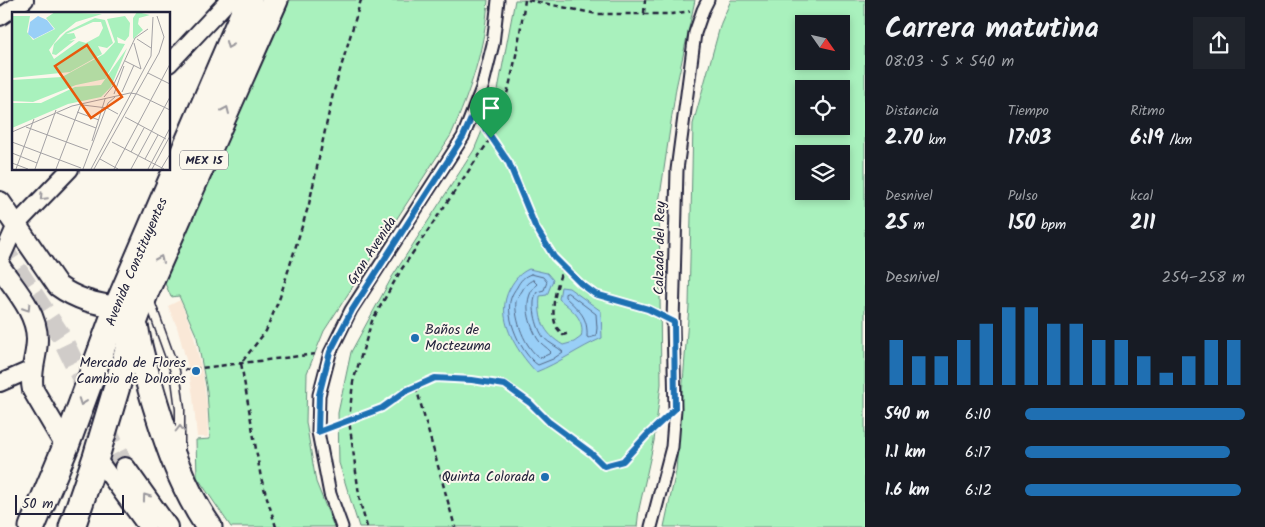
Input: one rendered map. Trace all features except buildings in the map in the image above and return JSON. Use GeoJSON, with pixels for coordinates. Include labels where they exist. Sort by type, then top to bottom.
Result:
{"type":"FeatureCollection","features":[{"type":"Feature","properties":{"kind":"main road","name":"Avenida Constituyentes"},"geometry":{"type":"LineString","coordinates":[[72,527],[96,457],[127,353],[126,314],[146,291],[275,0]]}},
{"type":"Feature","properties":{"kind":"main road","name":"Avenida Constituyentes"},"geometry":{"type":"LineString","coordinates":[[32,527],[66,446],[126,314],[243,1]]}},
{"type":"Feature","properties":{"kind":"main road"},"geometry":{"type":"LineString","coordinates":[[126,314],[142,356],[161,423],[180,478],[208,527]]}},
{"type":"Feature","properties":{"kind":"street"},"geometry":{"type":"LineString","coordinates":[[0,18],[25,0]]}},
{"type":"Feature","properties":{"kind":"street","name":"Gran Avenida"},"geometry":{"type":"LineString","coordinates":[[342,527],[330,494],[318,432],[319,395],[330,352],[352,310],[463,137],[482,88],[493,44],[498,0]]}},
{"type":"Feature","properties":{"kind":"street"},"geometry":{"type":"LineString","coordinates":[[170,63],[243,1]]}},
{"type":"Feature","properties":{"kind":"street","name":"Calzada del Rey"},"geometry":{"type":"LineString","coordinates":[[651,527],[672,447],[675,409],[674,322],[677,170],[695,33],[706,5]]}},
{"type":"Feature","properties":{"kind":"street"},"geometry":{"type":"LineString","coordinates":[[0,261],[9,220],[69,170]]}},
{"type":"Feature","properties":{"kind":"street"},"geometry":{"type":"LineString","coordinates":[[0,202],[9,220],[58,286],[79,299],[126,314]]}},
{"type":"Feature","properties":{"kind":"street"},"geometry":{"type":"LineString","coordinates":[[0,267],[34,318],[37,338],[31,380],[33,390],[66,446]]}},
{"type":"Feature","properties":{"kind":"street"},"geometry":{"type":"LineString","coordinates":[[0,384],[32,369]]}},
{"type":"Feature","properties":{"kind":"street"},"geometry":{"type":"LineString","coordinates":[[96,457],[147,527]]}},
{"type":"Feature","properties":{"kind":"street"},"geometry":{"type":"LineString","coordinates":[[125,468],[167,527]]}},
{"type":"Feature","properties":{"kind":"lane"},"geometry":{"type":"LineString","coordinates":[[146,291],[155,311],[175,372],[180,409],[180,478]]}},
{"type":"Feature","properties":{"kind":"path"},"geometry":{"type":"LineString","coordinates":[[276,527],[261,478],[241,363],[266,331],[280,297],[309,204],[334,94],[361,0]]}},
{"type":"Feature","properties":{"kind":"path"},"geometry":{"type":"LineString","coordinates":[[367,527],[360,502],[349,420],[353,382],[372,321],[401,270],[491,138],[501,116],[514,67],[527,0],[597,14],[672,14],[706,5]]}},
{"type":"Feature","properties":{"kind":"path"},"geometry":{"type":"LineString","coordinates":[[644,14],[645,0]]}},
{"type":"Feature","properties":{"kind":"path"},"geometry":{"type":"LineString","coordinates":[[474,112],[509,163],[535,226],[554,257],[580,283],[595,294],[648,309],[674,322]]}},
{"type":"Feature","properties":{"kind":"path"},"geometry":{"type":"LineString","coordinates":[[564,266],[556,291],[554,310],[556,326],[563,335],[569,333]]}},
{"type":"Feature","properties":{"kind":"path"},"geometry":{"type":"LineString","coordinates":[[175,372],[330,352]]}},
{"type":"Feature","properties":{"kind":"path"},"geometry":{"type":"LineString","coordinates":[[318,432],[382,408],[406,391],[435,378],[472,380],[505,385],[530,403],[549,422],[591,453],[604,466],[623,461],[675,409]]}},
{"type":"Feature","properties":{"kind":"path"},"geometry":{"type":"LineString","coordinates":[[416,387],[455,527]]}},
{"type":"Feature","properties":{"kind":"shaded area","name":"Mercado de Flores Cambio de Dolores"},"geometry":{"type":"Polygon","coordinates":[[[180,300],[193,332],[203,376],[207,405],[208,437],[197,437],[188,367],[177,327],[168,306],[180,300]]]}},
{"type":"Feature","properties":{"kind":"green space"},"geometry":{"type":"Polygon","coordinates":[[[290,0],[488,0],[484,35],[476,69],[451,135],[324,331],[307,373],[306,422],[316,482],[334,527],[231,527],[197,477],[196,440],[210,439],[207,391],[197,337],[179,296],[171,297],[164,281],[290,0]]]}},
{"type":"Feature","properties":{"kind":"green space"},"geometry":{"type":"Polygon","coordinates":[[[515,0],[695,0],[676,88],[659,203],[661,384],[654,441],[639,509],[637,527],[359,527],[339,463],[338,413],[351,352],[392,277],[474,150],[497,95],[515,0]]]}},
{"type":"Feature","properties":{"kind":"green space"},"geometry":{"type":"Polygon","coordinates":[[[731,0],[865,0],[865,527],[664,527],[676,471],[689,306],[693,124],[721,23],[731,0]]]}},
{"type":"Feature","properties":{"kind":"water"},"geometry":{"type":"Polygon","coordinates":[[[529,269],[547,273],[553,280],[547,295],[540,296],[540,312],[546,330],[563,345],[574,342],[581,337],[582,331],[576,315],[559,299],[561,287],[569,288],[601,311],[602,338],[536,372],[521,354],[515,343],[506,322],[504,310],[510,288],[520,274],[529,269]]]}},
{"type":"Feature","properties":{"kind":"tunnel"},"geometry":{"type":"LineString","coordinates":[[0,244],[61,336],[125,468]]}},
{"type":"Feature","properties":{"kind":"place","name":"Baños de Moctezuma"},"geometry":{"type":"Point","coordinates":[415,338]}},
{"type":"Feature","properties":{"kind":"place","name":"Mercado de Flores Cambio de Dolores"},"geometry":{"type":"Point","coordinates":[196,371]}},
{"type":"Feature","properties":{"kind":"place","name":"Quinta Colorada"},"geometry":{"type":"Point","coordinates":[545,477]}},
{"type":"Feature","properties":{"kind":"route"},"geometry":{"type":"LineString","coordinates":[[474,112],[491,138],[509,163],[535,226],[554,257],[580,283],[595,294],[648,309],[674,322],[675,409],[623,461],[604,466],[591,453],[549,422],[530,403],[505,385],[472,380],[435,378],[406,391],[382,408],[318,432],[319,395],[330,352],[352,310],[463,137],[474,112]]}}]}
